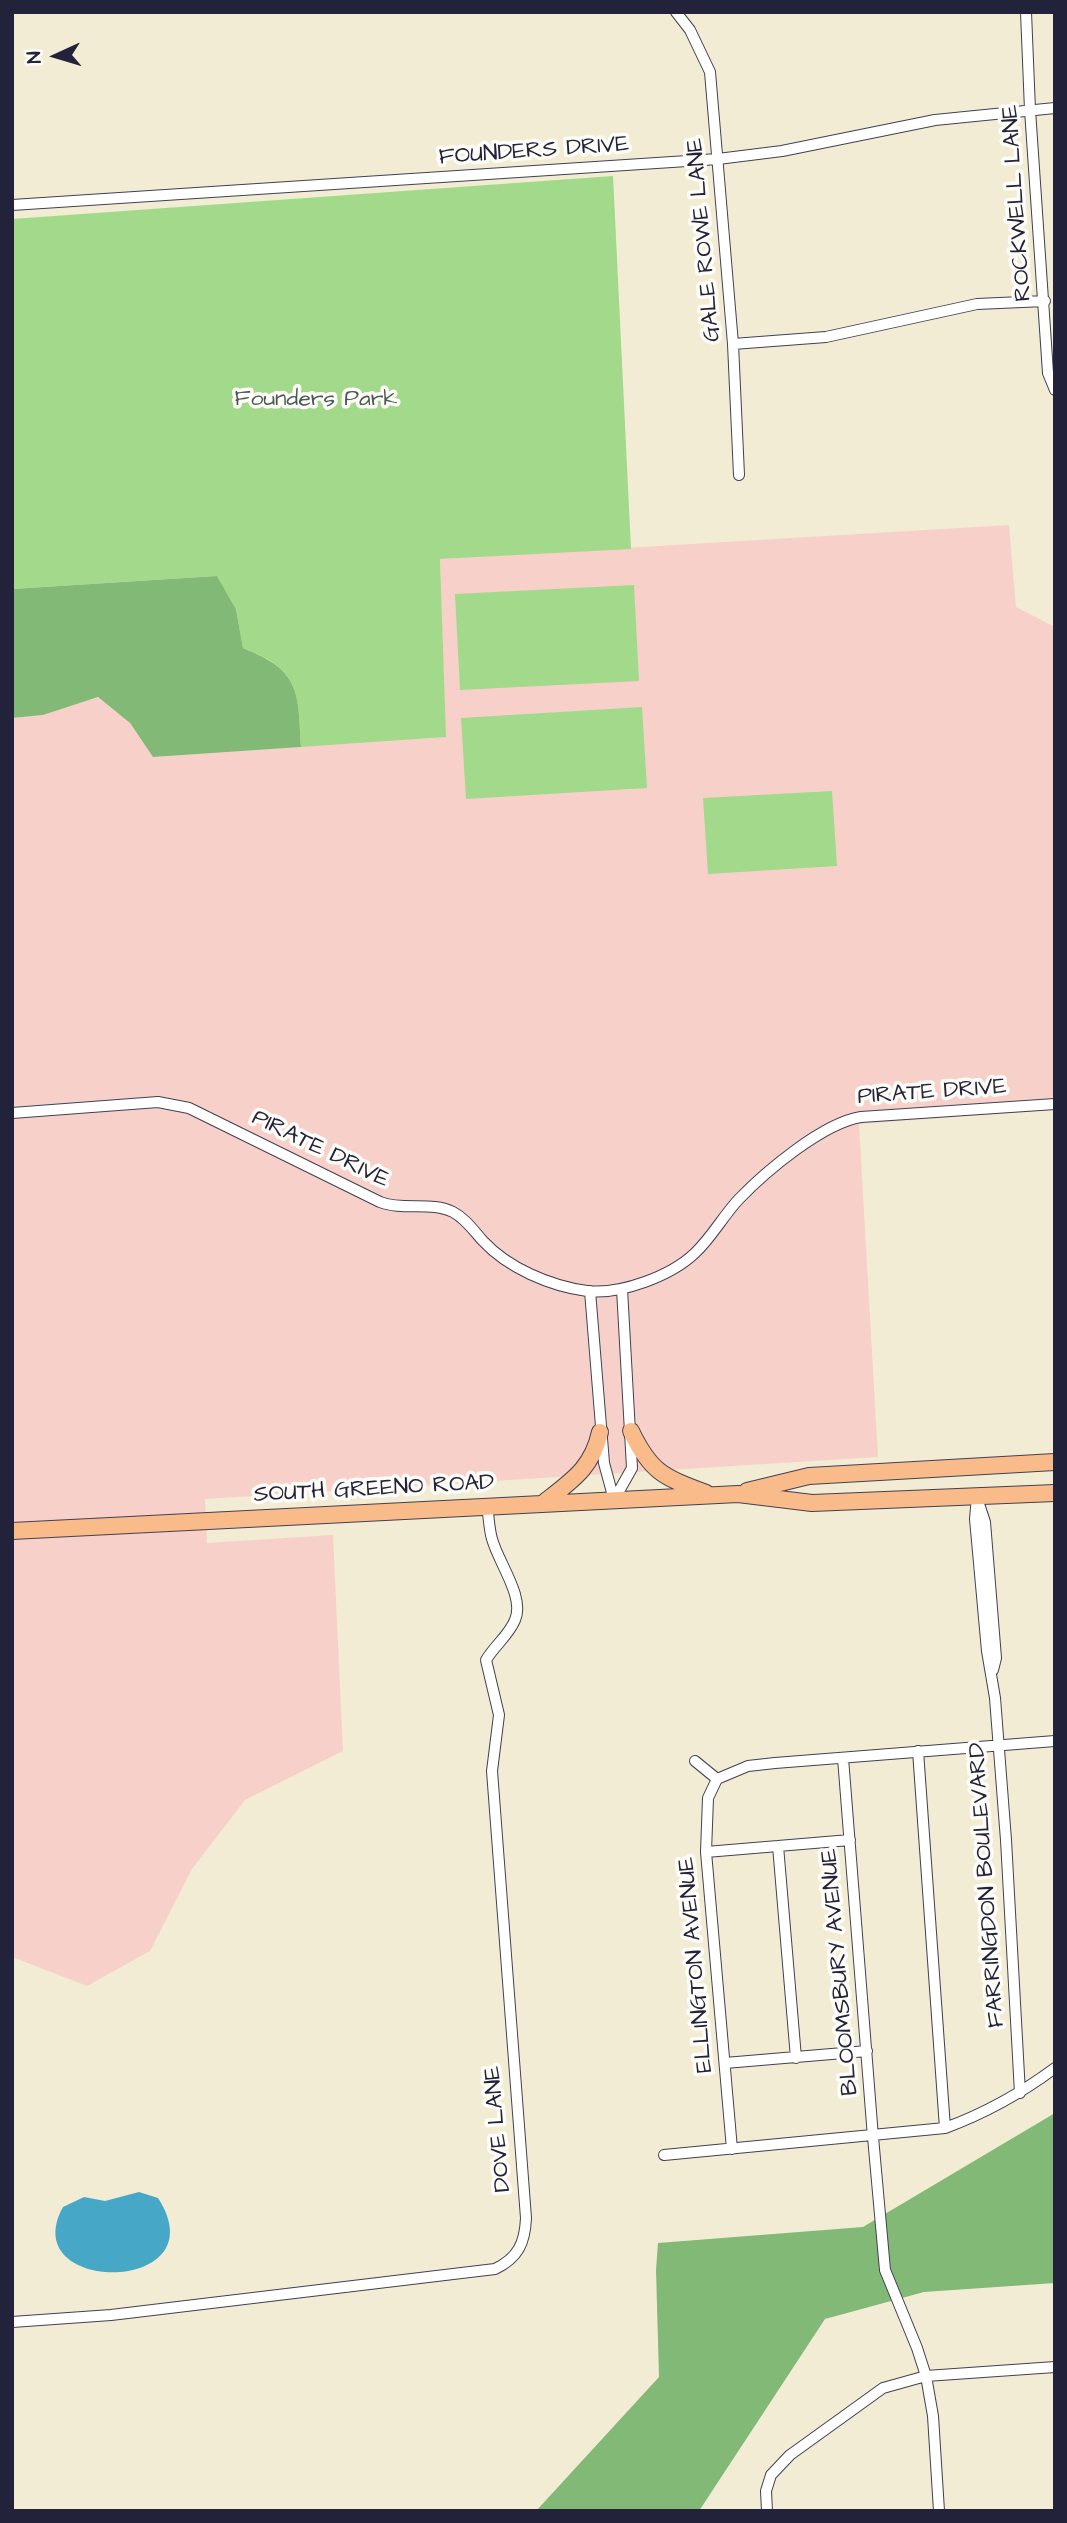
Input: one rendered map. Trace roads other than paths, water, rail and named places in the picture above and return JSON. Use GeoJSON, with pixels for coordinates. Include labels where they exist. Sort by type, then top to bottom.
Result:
{"type":"FeatureCollection","features":[{"type":"Feature","properties":{"kind":"main road"},"geometry":{"type":"LineString","coordinates":[[542,1504],[571,1481],[595,1454],[600,1432]]}},
{"type":"Feature","properties":{"kind":"main road"},"geometry":{"type":"LineString","coordinates":[[631,1432],[644,1458],[655,1471],[711,1495]]}},
{"type":"Feature","properties":{"kind":"main road","name":"SOUTH GREENO ROAD"},"geometry":{"type":"LineString","coordinates":[[738,1494],[809,1476],[1055,1462]]}},
{"type":"Feature","properties":{"kind":"main road","name":"SOUTH GREENO ROAD"},"geometry":{"type":"LineString","coordinates":[[12,1531],[738,1494],[812,1503],[1055,1493]]}},
{"type":"Feature","properties":{"kind":"street","name":"GALE ROWE LANE"},"geometry":{"type":"LineString","coordinates":[[676,12],[690,30],[710,72],[733,344],[739,475]]}},
{"type":"Feature","properties":{"kind":"street","name":"ROCKWELL LANE"},"geometry":{"type":"LineString","coordinates":[[1026,12],[1048,373],[1055,390]]}},
{"type":"Feature","properties":{"kind":"street","name":"FOUNDERS DRIVE"},"geometry":{"type":"LineString","coordinates":[[12,205],[718,159],[782,151],[935,120],[1055,108]]}},
{"type":"Feature","properties":{"kind":"street"},"geometry":{"type":"LineString","coordinates":[[733,344],[826,337],[977,304],[1045,301]]}},
{"type":"Feature","properties":{"kind":"street","name":"PIRATE DRIVE"},"geometry":{"type":"LineString","coordinates":[[12,1113],[158,1102],[189,1108],[380,1202],[394,1207],[444,1207],[467,1221],[505,1262],[542,1279],[590,1292],[622,1289],[670,1269],[694,1254],[740,1198],[835,1124],[861,1117],[1055,1104]]}},
{"type":"Feature","properties":{"kind":"street"},"geometry":{"type":"LineString","coordinates":[[614,1500],[632,1468],[622,1289]]}},
{"type":"Feature","properties":{"kind":"street"},"geometry":{"type":"LineString","coordinates":[[590,1292],[600,1432],[604,1463],[614,1500]]}},
{"type":"Feature","properties":{"kind":"street","name":"FARRINGDON BOULEVARD"},"geometry":{"type":"LineString","coordinates":[[977,1497],[986,1535],[996,1658],[992,1674],[1007,1853],[1020,2093]]}},
{"type":"Feature","properties":{"kind":"street","name":"DOVE LANE"},"geometry":{"type":"LineString","coordinates":[[12,2322],[111,2315],[495,2269],[511,2261],[521,2247],[526,2218],[492,1771],[499,1715],[486,1660],[508,1632],[519,1611],[514,1588],[502,1569],[491,1537],[487,1507]]}},
{"type":"Feature","properties":{"kind":"street"},"geometry":{"type":"LineString","coordinates":[[695,1761],[717,1779],[748,1766],[997,1743],[1055,1741]]}},
{"type":"Feature","properties":{"kind":"street"},"geometry":{"type":"LineString","coordinates":[[919,1751],[945,2128]]}},
{"type":"Feature","properties":{"kind":"street","name":"BLOOMSBURY AVENUE"},"geometry":{"type":"LineString","coordinates":[[843,1758],[885,2270],[891,2290],[918,2348],[926,2376],[933,2416],[939,2511]]}},
{"type":"Feature","properties":{"kind":"street","name":"ELLINGTON AVENUE"},"geometry":{"type":"LineString","coordinates":[[717,1779],[708,1798],[706,1852],[732,2149]]}},
{"type":"Feature","properties":{"kind":"street"},"geometry":{"type":"LineString","coordinates":[[706,1852],[849,1840]]}},
{"type":"Feature","properties":{"kind":"street"},"geometry":{"type":"LineString","coordinates":[[778,1846],[796,2058]]}},
{"type":"Feature","properties":{"kind":"street"},"geometry":{"type":"LineString","coordinates":[[724,2063],[867,2051]]}},
{"type":"Feature","properties":{"kind":"street"},"geometry":{"type":"LineString","coordinates":[[664,2155],[945,2128],[982,2114],[1020,2093],[1055,2068]]}},
{"type":"Feature","properties":{"kind":"street"},"geometry":{"type":"LineString","coordinates":[[767,2511],[766,2491],[771,2475],[790,2455],[883,2388],[926,2376],[1055,2367]]}},
{"type":"Feature","properties":{"kind":"water"},"geometry":{"type":"Polygon","coordinates":[[[139,2192],[158,2198],[170,2230],[163,2253],[143,2267],[116,2272],[88,2269],[66,2257],[56,2236],[63,2207],[84,2197],[105,2201],[139,2192]]]}},
{"type":"Feature","properties":{"kind":"park label","name":"Founders Park"},"geometry":{"type":"Point","coordinates":[316,400]}}]}
